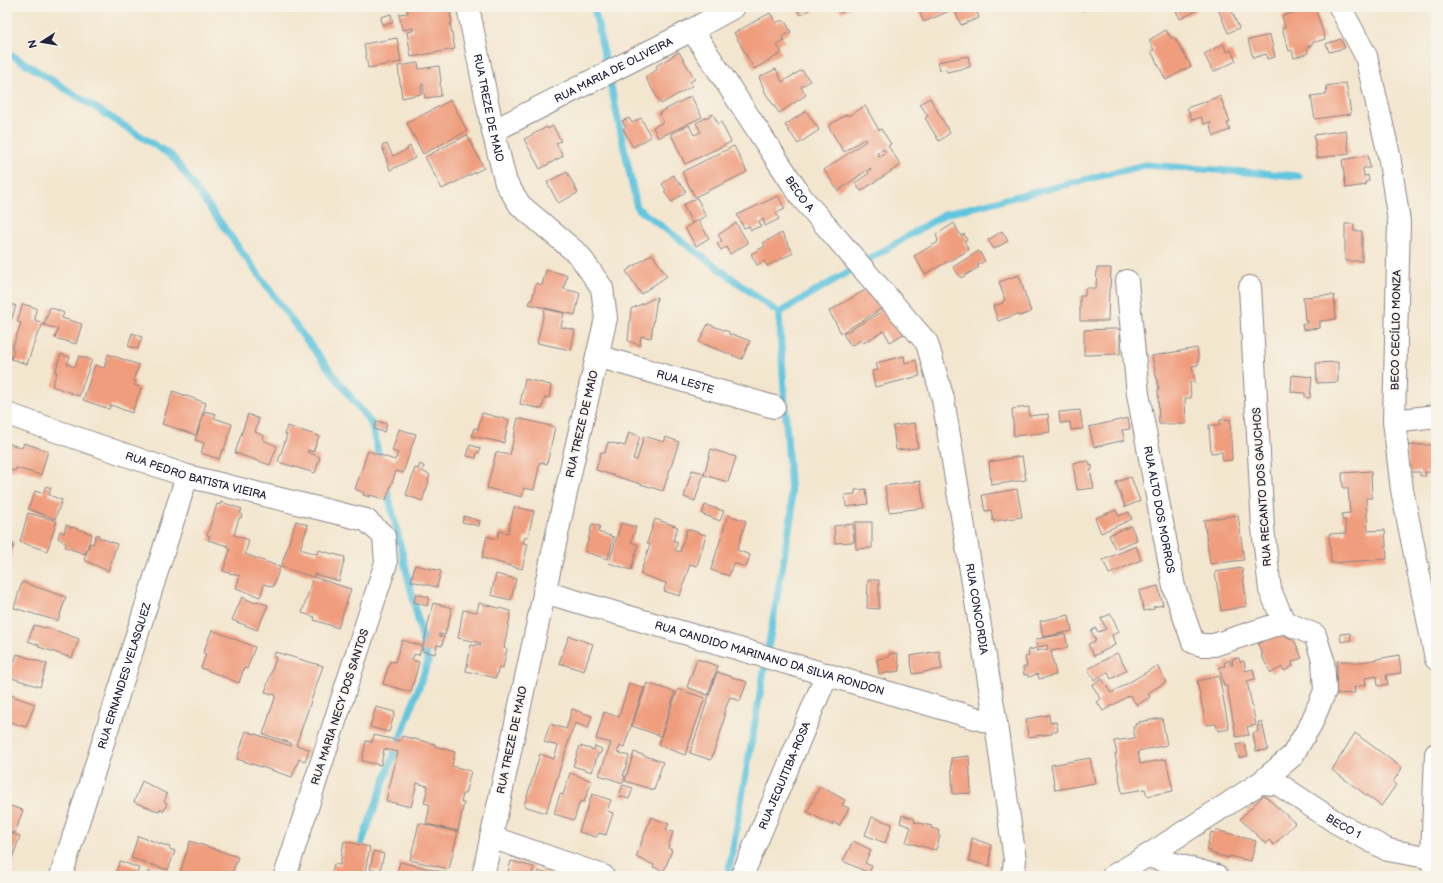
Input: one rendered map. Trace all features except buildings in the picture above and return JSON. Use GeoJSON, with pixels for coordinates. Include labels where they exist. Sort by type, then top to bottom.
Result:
{"type":"FeatureCollection","features":[{"type":"Feature","properties":{"kind":"street","name":"RUA TREZE DE MAIO"},"geometry":{"type":"LineString","coordinates":[[468,7],[493,131],[506,183],[520,206],[579,255],[602,288],[606,318],[544,592],[483,876]]}},
{"type":"Feature","properties":{"kind":"street","name":"RUA MARIA DE OLIVEIRA"},"geometry":{"type":"LineString","coordinates":[[493,131],[692,30],[734,7]]}},
{"type":"Feature","properties":{"kind":"street","name":"BECO CECÍLIO MONZA"},"geometry":{"type":"LineString","coordinates":[[1340,7],[1366,56],[1389,155],[1399,222],[1394,421],[1402,490],[1436,659]]}},
{"type":"Feature","properties":{"kind":"street","name":"BECO A"},"geometry":{"type":"LineString","coordinates":[[692,30],[802,198],[927,343]]}},
{"type":"Feature","properties":{"kind":"street","name":"RUA ALTO DOS MORROS"},"geometry":{"type":"LineString","coordinates":[[1126,280],[1138,394],[1174,587],[1193,642],[1202,645],[1214,645],[1284,622]]}},
{"type":"Feature","properties":{"kind":"street","name":"RUA RECANTO DOS GAUCHOS"},"geometry":{"type":"LineString","coordinates":[[1250,287],[1263,528],[1270,590],[1284,622]]}},
{"type":"Feature","properties":{"kind":"street","name":"RUA CONCORDIA"},"geometry":{"type":"LineString","coordinates":[[927,343],[944,399],[996,724],[1015,860],[1014,876]]}},
{"type":"Feature","properties":{"kind":"street","name":"RUA LESTE"},"geometry":{"type":"LineString","coordinates":[[597,356],[774,408]]}},
{"type":"Feature","properties":{"kind":"street","name":"RUA PEDRO BATISTA VIEIRA"},"geometry":{"type":"LineString","coordinates":[[7,414],[188,476],[366,520],[384,536]]}},
{"type":"Feature","properties":{"kind":"street"},"geometry":{"type":"LineString","coordinates":[[1394,421],[1436,416]]}},
{"type":"Feature","properties":{"kind":"street","name":"RUA ERNANDES VELASQUEZ"},"geometry":{"type":"LineString","coordinates":[[61,876],[188,476]]}},
{"type":"Feature","properties":{"kind":"street","name":"RUA MARIA NECY DOS SANTOS"},"geometry":{"type":"LineString","coordinates":[[285,876],[386,563],[384,536]]}},
{"type":"Feature","properties":{"kind":"street","name":"RUA CANDIDO MARINANO DA SILVA RONDON"},"geometry":{"type":"LineString","coordinates":[[544,592],[996,724]]}},
{"type":"Feature","properties":{"kind":"street"},"geometry":{"type":"LineString","coordinates":[[1113,876],[1147,856],[1260,782],[1292,756],[1311,724],[1324,691],[1323,660],[1315,635],[1284,622]]}},
{"type":"Feature","properties":{"kind":"street","name":"RUA JEQUITIBA-ROSA"},"geometry":{"type":"LineString","coordinates":[[742,876],[827,674]]}},
{"type":"Feature","properties":{"kind":"street"},"geometry":{"type":"LineString","coordinates":[[1433,867],[1436,754]]}},
{"type":"Feature","properties":{"kind":"street","name":"BECO 1"},"geometry":{"type":"LineString","coordinates":[[1260,782],[1278,784],[1337,823],[1388,850],[1433,867]]}},
{"type":"Feature","properties":{"kind":"street"},"geometry":{"type":"LineString","coordinates":[[491,837],[603,876]]}},
{"type":"Feature","properties":{"kind":"street"},"geometry":{"type":"LineString","coordinates":[[1147,856],[1216,876]]}},
{"type":"Feature","properties":{"kind":"waterway"},"geometry":{"type":"LineString","coordinates":[[594,7],[637,208],[779,313],[792,512],[728,876]]}},
{"type":"Feature","properties":{"kind":"waterway"},"geometry":{"type":"LineString","coordinates":[[7,52],[172,156],[301,333],[371,423],[381,464]]}},
{"type":"Feature","properties":{"kind":"waterway"},"geometry":{"type":"LineString","coordinates":[[779,313],[945,214],[1145,165],[1299,176]]}},
{"type":"Feature","properties":{"kind":"waterway"},"geometry":{"type":"LineString","coordinates":[[358,853],[428,662],[386,485]]}}]}
